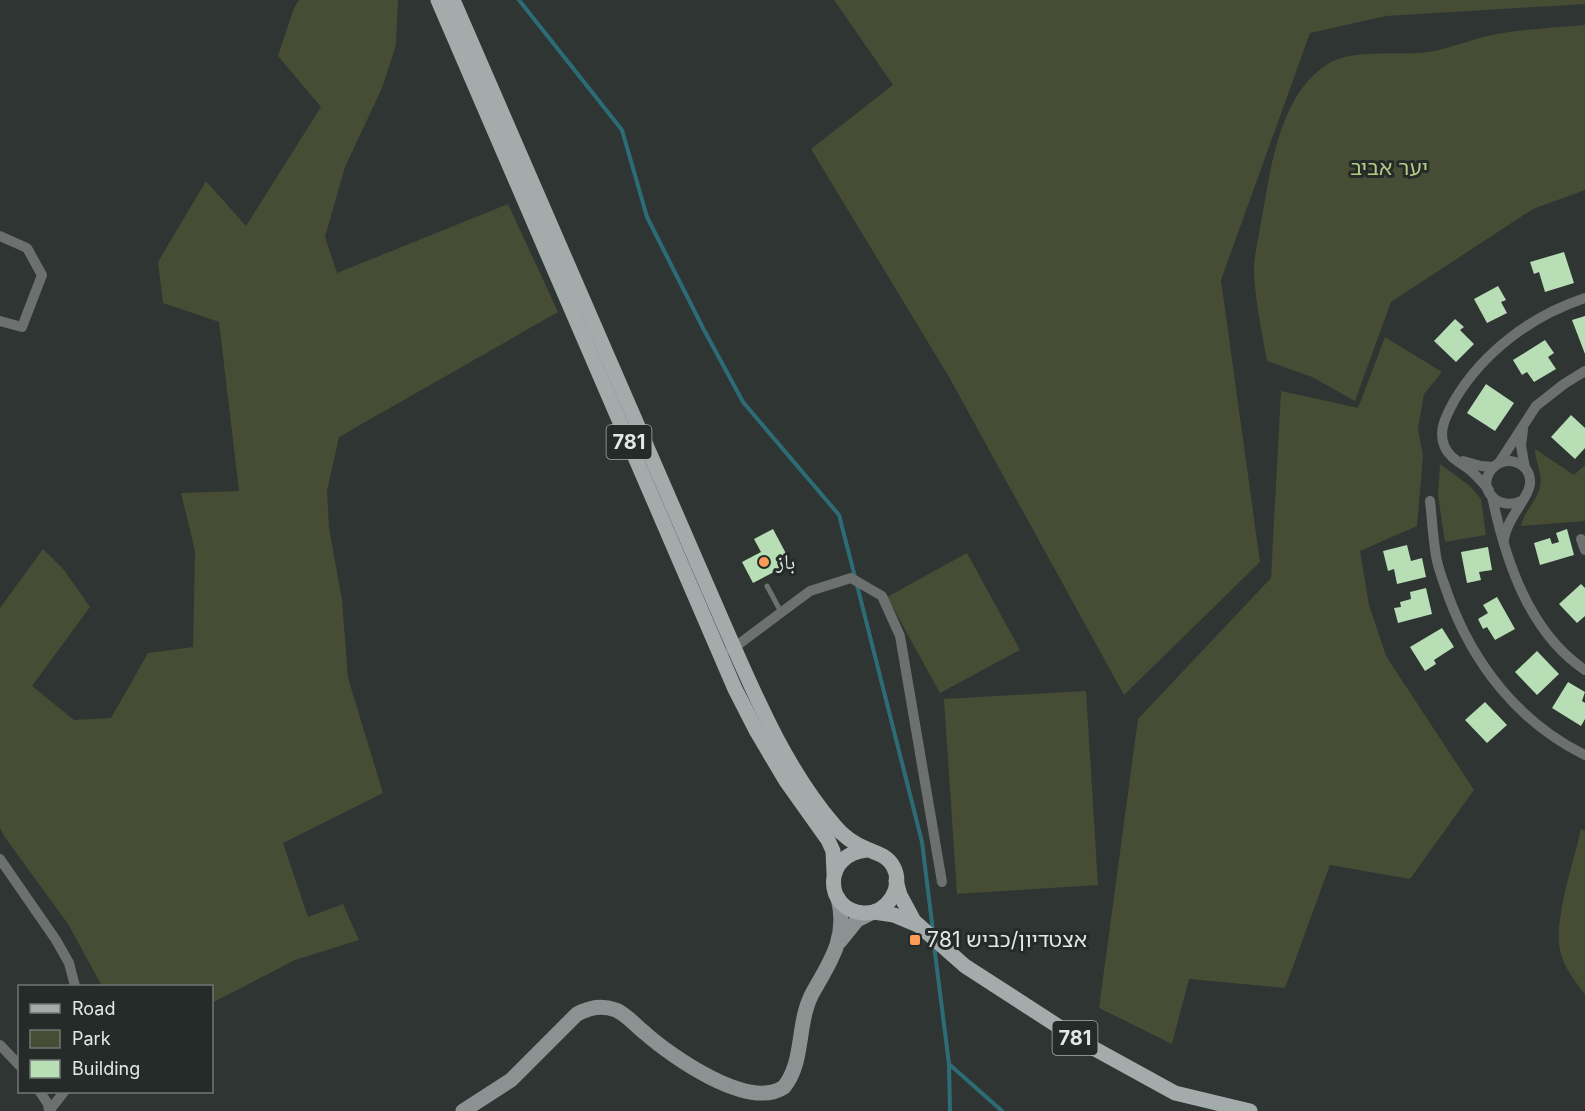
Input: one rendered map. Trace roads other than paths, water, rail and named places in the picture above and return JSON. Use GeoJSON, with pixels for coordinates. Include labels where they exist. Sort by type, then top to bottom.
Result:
{"type":"FeatureCollection","features":[{"type":"Feature","properties":{"kind":"main road","name":"781"},"geometry":{"type":"LineString","coordinates":[[438,0],[726,667],[766,747],[786,781],[828,840],[833,851],[834,873]]}},
{"type":"Feature","properties":{"kind":"main road","name":"781"},"geometry":{"type":"LineString","coordinates":[[453,0],[733,647],[780,743],[807,790],[835,827],[847,839],[867,850]]}},
{"type":"Feature","properties":{"kind":"main road"},"geometry":{"type":"LineString","coordinates":[[463,1111],[511,1080],[577,1014],[601,1006],[619,1011],[681,1065],[709,1085],[743,1099],[754,1100],[777,1095],[790,1080],[799,1051],[802,1021],[809,1000],[827,971],[842,929],[842,913],[833,884],[838,863],[846,855],[856,851],[878,852],[893,866],[896,881],[894,895],[888,903],[857,920],[837,946]]}},
{"type":"Feature","properties":{"kind":"main road","name":"781"},"geometry":{"type":"LineString","coordinates":[[896,881],[900,895],[920,926],[965,966],[1083,1044],[1175,1093],[1250,1111]]}},
{"type":"Feature","properties":{"kind":"main road"},"geometry":{"type":"LineString","coordinates":[[838,898],[851,910],[872,912]]}},
{"type":"Feature","properties":{"kind":"main road","name":"781"},"geometry":{"type":"LineString","coordinates":[[872,912],[901,917],[920,926]]}},
{"type":"Feature","properties":{"kind":"street"},"geometry":{"type":"LineString","coordinates":[[0,236],[27,248],[42,275],[22,327],[0,321]]}},
{"type":"Feature","properties":{"kind":"street"},"geometry":{"type":"LineString","coordinates":[[1521,501],[1500,503],[1471,471],[1444,447],[1443,428],[1452,405],[1474,371],[1506,340],[1547,314],[1585,298]]}},
{"type":"Feature","properties":{"kind":"street"},"geometry":{"type":"LineString","coordinates":[[1585,371],[1548,395],[1536,406],[1487,479],[1520,586],[1543,627],[1566,656],[1585,670]]}},
{"type":"Feature","properties":{"kind":"street"},"geometry":{"type":"LineString","coordinates":[[1505,543],[1506,529],[1530,489],[1529,474],[1525,468],[1521,446],[1524,424]]}},
{"type":"Feature","properties":{"kind":"street"},"geometry":{"type":"LineString","coordinates":[[1454,458],[1481,466],[1512,461],[1525,468]]}},
{"type":"Feature","properties":{"kind":"street"},"geometry":{"type":"LineString","coordinates":[[1430,501],[1436,558],[1443,582],[1461,629],[1476,655],[1492,679],[1524,715],[1545,732],[1585,755]]}},
{"type":"Feature","properties":{"kind":"street"},"geometry":{"type":"LineString","coordinates":[[1581,539],[1585,550]]}},
{"type":"Feature","properties":{"kind":"street"},"geometry":{"type":"LineString","coordinates":[[726,667],[728,654],[733,647],[810,591],[851,578],[882,596],[900,636],[942,882]]}},
{"type":"Feature","properties":{"kind":"street"},"geometry":{"type":"LineString","coordinates":[[0,859],[56,940],[69,963],[74,985]]}},
{"type":"Feature","properties":{"kind":"street"},"geometry":{"type":"LineString","coordinates":[[0,1045],[18,1064]]}},
{"type":"Feature","properties":{"kind":"street"},"geometry":{"type":"LineString","coordinates":[[41,1093],[48,1104],[49,1111]]}},
{"type":"Feature","properties":{"kind":"street"},"geometry":{"type":"LineString","coordinates":[[49,1111],[63,1093]]}},
{"type":"Feature","properties":{"kind":"lane"},"geometry":{"type":"LineString","coordinates":[[767,586],[781,613]]}},
{"type":"Feature","properties":{"kind":"waterway"},"geometry":{"type":"LineString","coordinates":[[519,0],[622,130],[647,217],[703,328],[743,402],[839,515],[855,577]]}},
{"type":"Feature","properties":{"kind":"waterway"},"geometry":{"type":"LineString","coordinates":[[857,585],[922,842],[933,931]]}},
{"type":"Feature","properties":{"kind":"waterway"},"geometry":{"type":"LineString","coordinates":[[934,945],[949,1064],[950,1111]]}},
{"type":"Feature","properties":{"kind":"waterway"},"geometry":{"type":"LineString","coordinates":[[949,1064],[1002,1111]]}},
{"type":"Feature","properties":{"kind":"place","name":"باز"},"geometry":{"type":"Point","coordinates":[764,562]}},
{"type":"Feature","properties":{"kind":"place","name":"אצטדיון/כביש 781"},"geometry":{"type":"Point","coordinates":[915,940]}},
{"type":"Feature","properties":{"kind":"park label","name":"יער אביב"},"geometry":{"type":"Point","coordinates":[1389,168]}}]}
